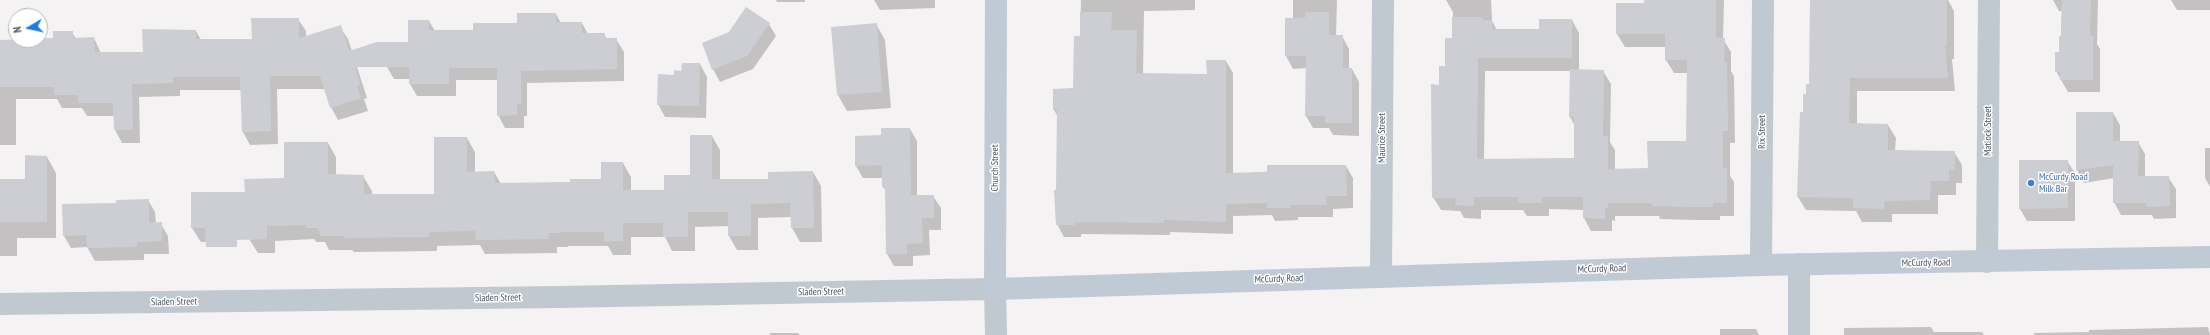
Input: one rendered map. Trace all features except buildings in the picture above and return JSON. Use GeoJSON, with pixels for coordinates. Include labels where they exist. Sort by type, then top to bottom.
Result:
{"type":"FeatureCollection","features":[{"type":"Feature","properties":{"kind":"main road","name":"Church Street"},"geometry":{"type":"LineString","coordinates":[[995,289],[996,0]]}},
{"type":"Feature","properties":{"kind":"main road","name":"McCurdy Road"},"geometry":{"type":"LineString","coordinates":[[995,289],[1381,275],[1798,264],[1987,262],[2210,257]]}},
{"type":"Feature","properties":{"kind":"street","name":"Maurice Street"},"geometry":{"type":"LineString","coordinates":[[1381,275],[1383,0]]}},
{"type":"Feature","properties":{"kind":"street","name":"Rix Street"},"geometry":{"type":"LineString","coordinates":[[1761,265],[1763,0]]}},
{"type":"Feature","properties":{"kind":"street","name":"Matlock Street"},"geometry":{"type":"LineString","coordinates":[[1987,262],[1989,0]]}},
{"type":"Feature","properties":{"kind":"street"},"geometry":{"type":"LineString","coordinates":[[1798,264],[1799,335]]}},
{"type":"Feature","properties":{"kind":"street","name":"Sladen Street"},"geometry":{"type":"LineString","coordinates":[[0,304],[567,297],[995,289]]}},
{"type":"Feature","properties":{"kind":"street","name":"Church Street"},"geometry":{"type":"LineString","coordinates":[[995,289],[996,335]]}},
{"type":"Feature","properties":{"kind":"place","name":"McCurdy Road Milk Bar"},"geometry":{"type":"Point","coordinates":[2031,183]}}]}
